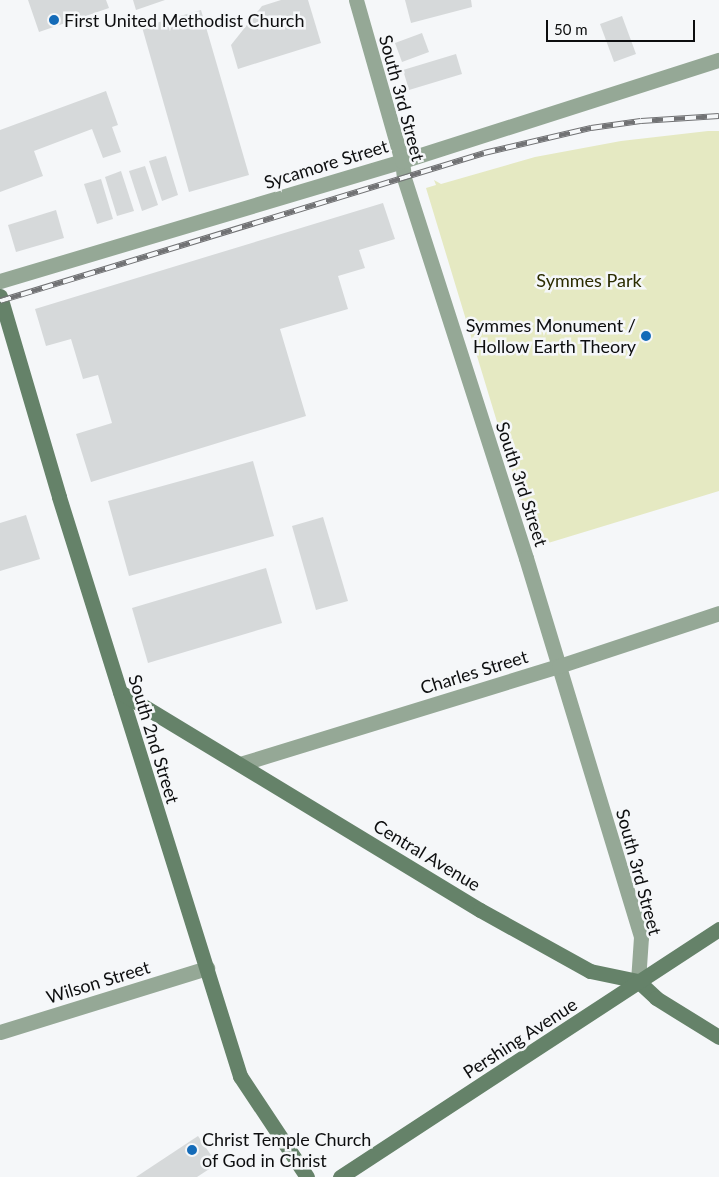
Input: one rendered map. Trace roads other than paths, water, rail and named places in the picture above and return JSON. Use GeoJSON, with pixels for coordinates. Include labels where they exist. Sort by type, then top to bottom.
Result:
{"type":"FeatureCollection","features":[{"type":"Feature","properties":{"kind":"street","name":"South 3rd Street"},"geometry":{"type":"LineString","coordinates":[[356,0],[402,162],[404,178],[559,666],[641,937],[638,981]]}},
{"type":"Feature","properties":{"kind":"street","name":"Sycamore Street"},"geometry":{"type":"LineString","coordinates":[[0,281],[402,162],[719,60]]}},
{"type":"Feature","properties":{"kind":"street","name":"South 2nd Street"},"geometry":{"type":"LineString","coordinates":[[0,296],[58,497],[240,1076],[307,1177]]}},
{"type":"Feature","properties":{"kind":"street","name":"Charles Street"},"geometry":{"type":"LineString","coordinates":[[240,764],[559,666],[719,613]]}},
{"type":"Feature","properties":{"kind":"street","name":"Central Avenue"},"geometry":{"type":"LineString","coordinates":[[120,692],[480,910],[590,971],[638,981]]}},
{"type":"Feature","properties":{"kind":"street","name":"Pershing Avenue"},"geometry":{"type":"LineString","coordinates":[[340,1177],[719,929]]}},
{"type":"Feature","properties":{"kind":"street","name":"Wilson Street"},"geometry":{"type":"LineString","coordinates":[[0,1032],[207,968]]}},
{"type":"Feature","properties":{"kind":"street"},"geometry":{"type":"LineString","coordinates":[[638,981],[656,998],[719,1037]]}},
{"type":"Feature","properties":{"kind":"railway"},"geometry":{"type":"LineString","coordinates":[[0,301],[484,153],[591,128],[641,121],[719,116]]}},
{"type":"Feature","properties":{"kind":"place","name":"First United Methodist Church"},"geometry":{"type":"Point","coordinates":[54,20]}},
{"type":"Feature","properties":{"kind":"place","name":"Symmes Monument / Hollow Earth Theory"},"geometry":{"type":"Point","coordinates":[646,336]}},
{"type":"Feature","properties":{"kind":"place","name":"Christ Temple Church of God in Christ"},"geometry":{"type":"Point","coordinates":[192,1150]}},
{"type":"Feature","properties":{"kind":"park label","name":"Symmes Park"},"geometry":{"type":"Point","coordinates":[589,280]}}]}
